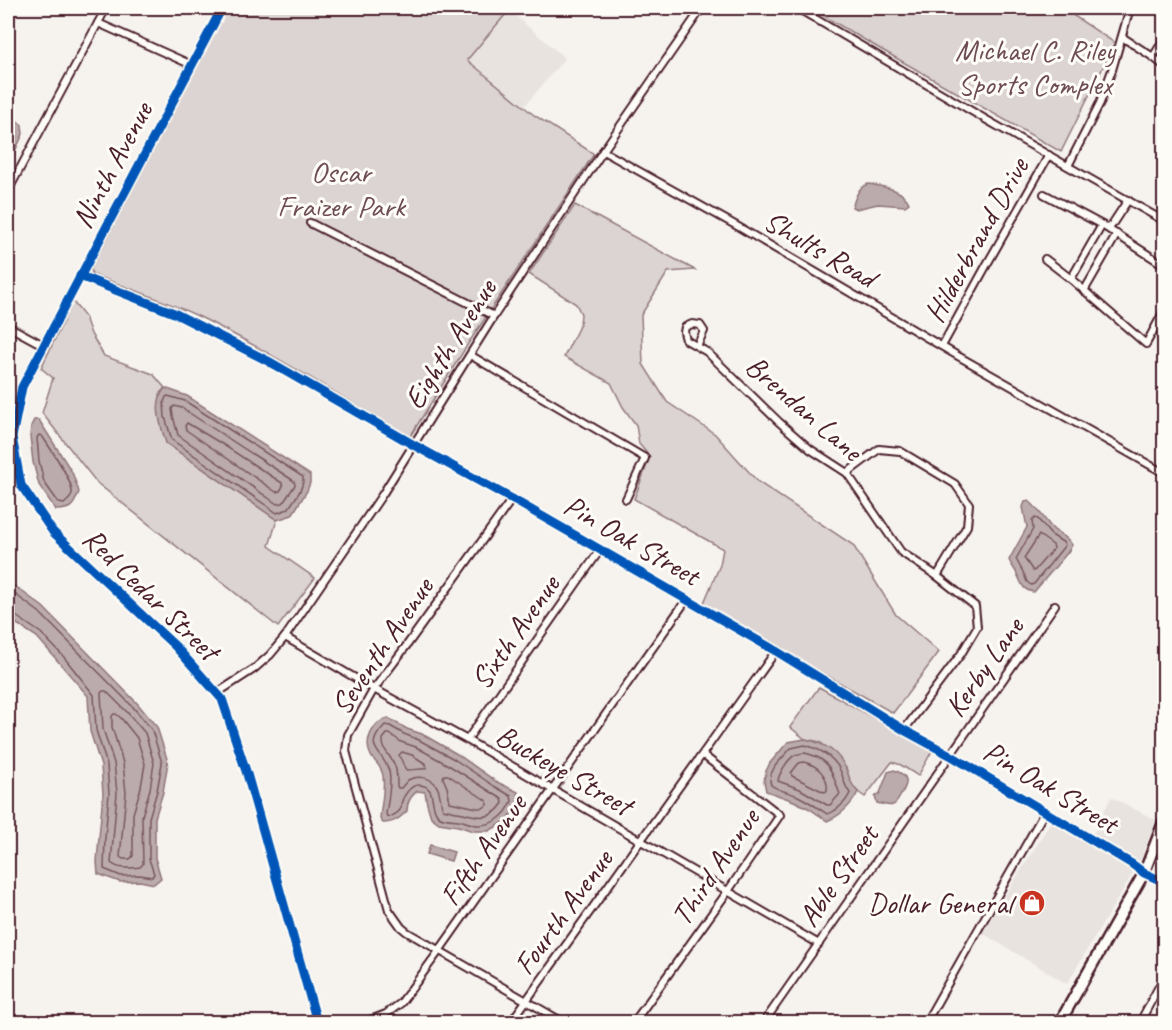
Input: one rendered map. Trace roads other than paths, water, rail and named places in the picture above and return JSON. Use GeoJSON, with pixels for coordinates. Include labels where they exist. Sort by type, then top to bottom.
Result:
{"type":"FeatureCollection","features":[{"type":"Feature","properties":{"kind":"main road"},"geometry":{"type":"LineString","coordinates":[[1060,1023],[1144,873],[1164,821]]}},
{"type":"Feature","properties":{"kind":"street"},"geometry":{"type":"LineString","coordinates":[[8,191],[106,8]]}},
{"type":"Feature","properties":{"kind":"street","name":"Ninth Avenue"},"geometry":{"type":"LineString","coordinates":[[45,346],[222,8]]}},
{"type":"Feature","properties":{"kind":"street"},"geometry":{"type":"LineString","coordinates":[[603,151],[702,8]]}},
{"type":"Feature","properties":{"kind":"street"},"geometry":{"type":"LineString","coordinates":[[797,8],[1164,221]]}},
{"type":"Feature","properties":{"kind":"street"},"geometry":{"type":"LineString","coordinates":[[1068,166],[1100,103],[1130,8]]}},
{"type":"Feature","properties":{"kind":"street"},"geometry":{"type":"LineString","coordinates":[[98,23],[192,65]]}},
{"type":"Feature","properties":{"kind":"street"},"geometry":{"type":"LineString","coordinates":[[1122,37],[1164,66]]}},
{"type":"Feature","properties":{"kind":"street"},"geometry":{"type":"LineString","coordinates":[[1153,57],[1164,39]]}},
{"type":"Feature","properties":{"kind":"street","name":"Eighth Avenue"},"geometry":{"type":"LineString","coordinates":[[217,693],[254,669],[285,637],[382,495],[494,316],[603,151]]}},
{"type":"Feature","properties":{"kind":"street","name":"Shults Road"},"geometry":{"type":"LineString","coordinates":[[603,151],[1164,473]]}},
{"type":"Feature","properties":{"kind":"street","name":"Hilderbrand Drive"},"geometry":{"type":"LineString","coordinates":[[942,346],[1049,155]]}},
{"type":"Feature","properties":{"kind":"street"},"geometry":{"type":"LineString","coordinates":[[1044,194],[1117,234],[1164,265]]}},
{"type":"Feature","properties":{"kind":"street"},"geometry":{"type":"LineString","coordinates":[[1071,279],[1105,227],[1128,200]]}},
{"type":"Feature","properties":{"kind":"street"},"geometry":{"type":"LineString","coordinates":[[310,223],[494,316]]}},
{"type":"Feature","properties":{"kind":"street"},"geometry":{"type":"LineString","coordinates":[[1084,291],[1117,234]]}},
{"type":"Feature","properties":{"kind":"street"},"geometry":{"type":"LineString","coordinates":[[1046,259],[1146,344],[1164,310]]}},
{"type":"Feature","properties":{"kind":"street","name":"Pin Oak Street"},"geometry":{"type":"LineString","coordinates":[[80,276],[174,313],[268,361],[687,599],[904,730],[1045,811],[1144,873],[1164,882]]}},
{"type":"Feature","properties":{"kind":"street"},"geometry":{"type":"LineString","coordinates":[[8,326],[45,346]]}},
{"type":"Feature","properties":{"kind":"street","name":"Red Cedar Street"},"geometry":{"type":"LineString","coordinates":[[45,346],[22,387],[12,437],[21,485],[53,532],[175,646],[222,699],[247,774],[317,1023]]}},
{"type":"Feature","properties":{"kind":"street","name":"Brendan Lane"},"geometry":{"type":"LineString","coordinates":[[697,346],[707,352],[810,449],[847,473],[901,552],[937,576],[975,606],[977,627],[961,654],[904,730]]}},
{"type":"Feature","properties":{"kind":"street"},"geometry":{"type":"LineString","coordinates":[[470,355],[645,458],[626,499]]}},
{"type":"Feature","properties":{"kind":"street"},"geometry":{"type":"LineString","coordinates":[[847,473],[879,449],[900,451],[955,484],[969,504],[967,526],[937,576]]}},
{"type":"Feature","properties":{"kind":"street","name":"Seventh Avenue"},"geometry":{"type":"LineString","coordinates":[[512,499],[374,689],[348,735],[346,751],[390,910],[400,927],[563,1023]]}},
{"type":"Feature","properties":{"kind":"street","name":"Sixth Avenue"},"geometry":{"type":"LineString","coordinates":[[466,740],[600,550]]}},
{"type":"Feature","properties":{"kind":"street","name":"Fifth Avenue"},"geometry":{"type":"LineString","coordinates":[[365,1023],[386,1014],[401,1003],[687,599]]}},
{"type":"Feature","properties":{"kind":"street","name":"Kerby Lane"},"geometry":{"type":"LineString","coordinates":[[950,755],[1055,605]]}},
{"type":"Feature","properties":{"kind":"street","name":"Buckeye Street"},"geometry":{"type":"LineString","coordinates":[[285,637],[819,944]]}},
{"type":"Feature","properties":{"kind":"street","name":"Fourth Avenue"},"geometry":{"type":"LineString","coordinates":[[511,1023],[776,651]]}},
{"type":"Feature","properties":{"kind":"street","name":"Third Avenue"},"geometry":{"type":"LineString","coordinates":[[634,1023],[729,891],[780,814],[703,754]]}},
{"type":"Feature","properties":{"kind":"street","name":"Able Street"},"geometry":{"type":"LineString","coordinates":[[764,1023],[950,755]]}},
{"type":"Feature","properties":{"kind":"street"},"geometry":{"type":"LineString","coordinates":[[926,1023],[1045,811]]}},
{"type":"Feature","properties":{"kind":"street"},"geometry":{"type":"LineString","coordinates":[[1140,1023],[1164,977]]}},
{"type":"Feature","properties":{"kind":"water"},"geometry":{"type":"Polygon","coordinates":[[[15,119],[22,125],[23,134],[10,162],[8,161],[8,123],[15,119]]]}},
{"type":"Feature","properties":{"kind":"water"},"geometry":{"type":"Polygon","coordinates":[[[869,184],[897,191],[909,203],[905,206],[878,204],[856,209],[852,207],[860,190],[869,184]]]}},
{"type":"Feature","properties":{"kind":"water"},"geometry":{"type":"Polygon","coordinates":[[[165,388],[187,396],[310,475],[307,491],[292,515],[277,520],[166,443],[158,408],[165,388]]]}},
{"type":"Feature","properties":{"kind":"water"},"geometry":{"type":"Polygon","coordinates":[[[34,420],[39,420],[72,472],[79,492],[69,508],[56,510],[39,485],[30,436],[34,420]]]}},
{"type":"Feature","properties":{"kind":"water"},"geometry":{"type":"Polygon","coordinates":[[[1029,501],[1054,530],[1072,545],[1034,592],[1023,586],[1009,560],[1027,527],[1023,507],[1025,502],[1029,501]]]}},
{"type":"Feature","properties":{"kind":"water"},"geometry":{"type":"Polygon","coordinates":[[[8,581],[43,607],[137,703],[157,727],[168,762],[163,792],[155,818],[155,858],[161,878],[154,884],[140,881],[120,882],[98,874],[103,794],[101,766],[90,731],[88,696],[37,637],[8,618],[8,581]]]}},
{"type":"Feature","properties":{"kind":"water"},"geometry":{"type":"Polygon","coordinates":[[[388,718],[407,729],[422,734],[457,754],[497,782],[518,792],[519,801],[508,820],[489,831],[473,831],[439,823],[431,817],[425,792],[417,791],[404,814],[394,821],[383,823],[380,819],[383,776],[371,756],[368,744],[374,728],[388,718]]]}},
{"type":"Feature","properties":{"kind":"water"},"geometry":{"type":"Polygon","coordinates":[[[805,739],[825,746],[840,758],[858,792],[845,810],[827,821],[794,801],[766,791],[764,781],[770,763],[788,742],[805,739]]]}},
{"type":"Feature","properties":{"kind":"water"},"geometry":{"type":"Polygon","coordinates":[[[894,770],[905,776],[904,789],[893,805],[877,803],[875,797],[880,793],[888,772],[894,770]]]}},
{"type":"Feature","properties":{"kind":"water"},"geometry":{"type":"Polygon","coordinates":[[[430,845],[454,852],[451,861],[427,854],[430,845]]]}},
{"type":"Feature","properties":{"kind":"place","name":"Dollar General"},"geometry":{"type":"Point","coordinates":[1032,903]}},
{"type":"Feature","properties":{"kind":"park label","name":"Michael C. Riley Sports Complex"},"geometry":{"type":"Point","coordinates":[1035,68]}},
{"type":"Feature","properties":{"kind":"park label","name":"Oscar Fraizer Park"},"geometry":{"type":"Point","coordinates":[341,190]}}]}
